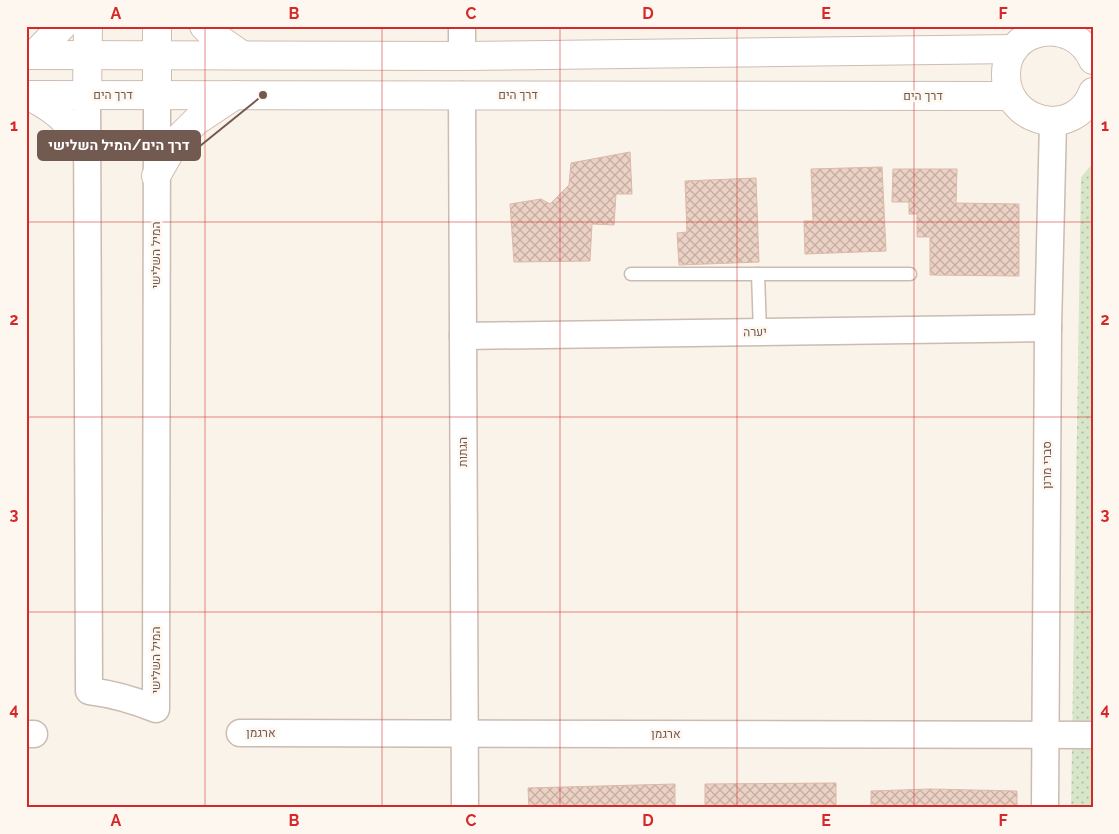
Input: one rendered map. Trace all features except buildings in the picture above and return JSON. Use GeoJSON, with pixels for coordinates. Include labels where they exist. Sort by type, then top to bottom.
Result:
{"type":"FeatureCollection","features":[{"type":"Feature","properties":{"kind":"street"},"geometry":{"type":"LineString","coordinates":[[30,55],[62,26]]}},
{"type":"Feature","properties":{"kind":"street","name":"המיל השלישי"},"geometry":{"type":"LineString","coordinates":[[88,26],[89,692],[131,699],[156,709],[157,26]]}},
{"type":"Feature","properties":{"kind":"street"},"geometry":{"type":"LineString","coordinates":[[204,26],[213,35],[242,55]]}},
{"type":"Feature","properties":{"kind":"street"},"geometry":{"type":"LineString","coordinates":[[462,26],[462,56]]}},
{"type":"Feature","properties":{"kind":"street"},"geometry":{"type":"LineString","coordinates":[[1092,55],[1082,43],[1072,36],[1047,28],[1023,40],[1014,49],[1006,72],[1006,84],[1010,96],[1019,108],[1030,116],[1053,122],[1072,116],[1084,108],[1092,95]]}},
{"type":"Feature","properties":{"kind":"street"},"geometry":{"type":"LineString","coordinates":[[30,55],[462,56],[1014,49]]}},
{"type":"Feature","properties":{"kind":"street"},"geometry":{"type":"LineString","coordinates":[[27,95],[46,105],[63,118],[74,132],[87,156]]}},
{"type":"Feature","properties":{"kind":"street","name":"דרך הים"},"geometry":{"type":"LineString","coordinates":[[27,95],[1010,96]]}},
{"type":"Feature","properties":{"kind":"street"},"geometry":{"type":"LineString","coordinates":[[156,176],[176,141],[196,121],[235,95]]}},
{"type":"Feature","properties":{"kind":"street","name":"הגתות"},"geometry":{"type":"LineString","coordinates":[[462,95],[465,808]]}},
{"type":"Feature","properties":{"kind":"street","name":"סברי מרנן"},"geometry":{"type":"LineString","coordinates":[[1045,808],[1048,328],[1053,122]]}},
{"type":"Feature","properties":{"kind":"street","name":"יערה"},"geometry":{"type":"LineString","coordinates":[[463,336],[1048,328]]}},
{"type":"Feature","properties":{"kind":"street","name":"ארגמן"},"geometry":{"type":"LineString","coordinates":[[240,733],[1093,735]]}},
{"type":"Feature","properties":{"kind":"lane"},"geometry":{"type":"LineString","coordinates":[[631,274],[910,274]]}},
{"type":"Feature","properties":{"kind":"lane"},"geometry":{"type":"LineString","coordinates":[[758,274],[760,332]]}},
{"type":"Feature","properties":{"kind":"green space"},"geometry":{"type":"Polygon","coordinates":[[[1093,163],[1093,808],[1071,808],[1081,177],[1093,163]]]}},
{"type":"Feature","properties":{"kind":"place","name":"דרך הים/המיל השלישי"},"geometry":{"type":"Point","coordinates":[263,95]}}]}
